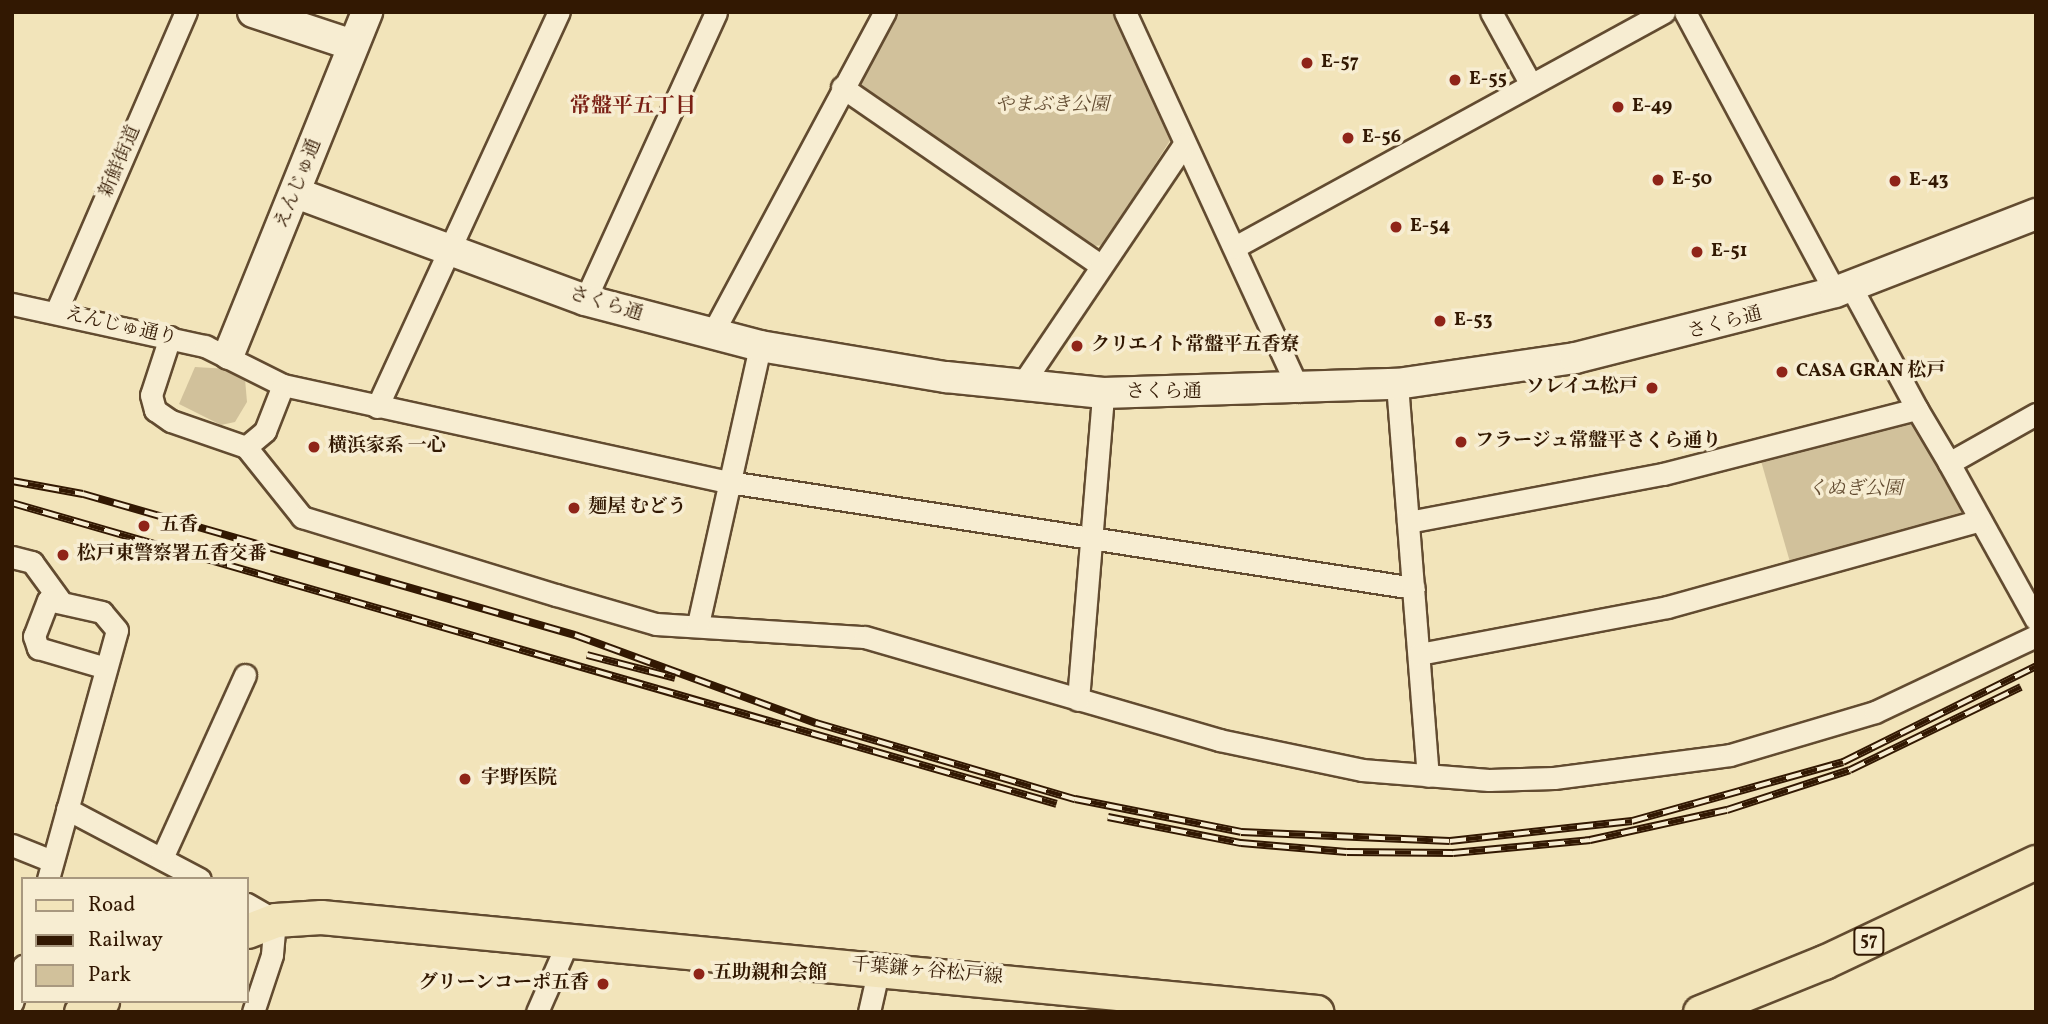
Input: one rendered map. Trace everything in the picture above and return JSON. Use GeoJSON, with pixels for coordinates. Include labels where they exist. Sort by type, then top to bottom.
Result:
{"type":"FeatureCollection","features":[{"type":"Feature","properties":{"kind":"main road","name":"57"},"geometry":{"type":"LineString","coordinates":[[1721,1009],[2036,862]]}},
{"type":"Feature","properties":{"kind":"main road","name":"千葉鎌ヶ谷松戸線"},"geometry":{"type":"LineString","coordinates":[[256,919],[321,917],[879,968],[1135,1003],[1316,1012]]}},
{"type":"Feature","properties":{"kind":"main road"},"geometry":{"type":"LineString","coordinates":[[81,1012],[98,1003]]}},
{"type":"Feature","properties":{"kind":"street","name":"新鮮街道"},"geometry":{"type":"LineString","coordinates":[[56,312],[186,12]]}},
{"type":"Feature","properties":{"kind":"street"},"geometry":{"type":"LineString","coordinates":[[253,12],[353,45]]}},
{"type":"Feature","properties":{"kind":"street","name":"えんじゅ通"},"geometry":{"type":"LineString","coordinates":[[229,354],[367,12]]}},
{"type":"Feature","properties":{"kind":"street"},"geometry":{"type":"LineString","coordinates":[[377,407],[450,254],[559,12]]}},
{"type":"Feature","properties":{"kind":"street"},"geometry":{"type":"LineString","coordinates":[[585,300],[716,12]]}},
{"type":"Feature","properties":{"kind":"street"},"geometry":{"type":"LineString","coordinates":[[712,334],[885,12]]}},
{"type":"Feature","properties":{"kind":"street"},"geometry":{"type":"LineString","coordinates":[[1125,12],[1299,391]]}},
{"type":"Feature","properties":{"kind":"street"},"geometry":{"type":"LineString","coordinates":[[1491,12],[1530,83]]}},
{"type":"Feature","properties":{"kind":"street"},"geometry":{"type":"LineString","coordinates":[[1235,247],[1530,83],[1664,12]]}},
{"type":"Feature","properties":{"kind":"street"},"geometry":{"type":"LineString","coordinates":[[1685,12],[1843,290],[1950,463],[2036,620]]}},
{"type":"Feature","properties":{"kind":"street"},"geometry":{"type":"LineString","coordinates":[[842,88],[1100,265]]}},
{"type":"Feature","properties":{"kind":"street"},"geometry":{"type":"LineString","coordinates":[[1021,386],[1184,144]]}},
{"type":"Feature","properties":{"kind":"street","name":"さくら通"},"geometry":{"type":"LineString","coordinates":[[296,193],[450,254],[585,300],[760,346],[1021,386],[1103,393],[1299,391],[1397,384],[1663,340],[1843,290],[2036,214]]}},
{"type":"Feature","properties":{"kind":"street","name":"えんじゅ通り"},"geometry":{"type":"LineString","coordinates":[[12,304],[170,337],[229,354],[283,386],[729,482],[1091,541],[1413,588]]}},
{"type":"Feature","properties":{"kind":"street"},"geometry":{"type":"LineString","coordinates":[[170,337],[151,395],[155,410],[246,447],[302,517],[656,624],[698,624],[865,637],[1078,700],[1294,757],[1428,776],[1554,778],[1730,755],[1875,712],[2036,636]]}},
{"type":"Feature","properties":{"kind":"street"},"geometry":{"type":"LineString","coordinates":[[698,624],[760,346]]}},
{"type":"Feature","properties":{"kind":"street"},"geometry":{"type":"LineString","coordinates":[[1397,384],[1428,776]]}},
{"type":"Feature","properties":{"kind":"street"},"geometry":{"type":"LineString","coordinates":[[246,447],[265,431],[283,386]]}},
{"type":"Feature","properties":{"kind":"street"},"geometry":{"type":"LineString","coordinates":[[1078,700],[1103,393]]}},
{"type":"Feature","properties":{"kind":"street"},"geometry":{"type":"LineString","coordinates":[[1408,522],[1663,474],[1917,409]]}},
{"type":"Feature","properties":{"kind":"street"},"geometry":{"type":"LineString","coordinates":[[1950,463],[2036,414]]}},
{"type":"Feature","properties":{"kind":"street"},"geometry":{"type":"LineString","coordinates":[[1419,654],[1667,607],[1980,520]]}},
{"type":"Feature","properties":{"kind":"street"},"geometry":{"type":"LineString","coordinates":[[12,557],[32,562],[59,599],[102,612],[116,623],[50,870],[12,845]]}},
{"type":"Feature","properties":{"kind":"street"},"geometry":{"type":"LineString","coordinates":[[59,599],[43,606],[34,644],[106,668]]}},
{"type":"Feature","properties":{"kind":"street"},"geometry":{"type":"LineString","coordinates":[[162,858],[245,675]]}},
{"type":"Feature","properties":{"kind":"street"},"geometry":{"type":"LineString","coordinates":[[67,809],[196,877]]}},
{"type":"Feature","properties":{"kind":"street"},"geometry":{"type":"LineString","coordinates":[[253,1012],[272,955],[256,919]]}},
{"type":"Feature","properties":{"kind":"street"},"geometry":{"type":"LineString","coordinates":[[537,1012],[569,939]]}},
{"type":"Feature","properties":{"kind":"street"},"geometry":{"type":"LineString","coordinates":[[869,1012],[879,968]]}},
{"type":"Feature","properties":{"kind":"street"},"geometry":{"type":"LineString","coordinates":[[12,1003],[21,973]]}},
{"type":"Feature","properties":{"kind":"green space","name":"やまぶき公園"},"geometry":{"type":"Polygon","coordinates":[[[896,12],[1113,12],[1171,139],[1104,245],[1094,246],[860,90],[858,80],[896,12]]]}},
{"type":"Feature","properties":{"kind":"green space"},"geometry":{"type":"Polygon","coordinates":[[[195,367],[229,369],[245,379],[247,402],[235,422],[221,425],[179,404],[195,367]]]}},
{"type":"Feature","properties":{"kind":"green space","name":"くぬぎ公園"},"geometry":{"type":"Polygon","coordinates":[[[1909,420],[1918,424],[1964,506],[1961,514],[1790,562],[1761,461],[1909,420]]]}},
{"type":"Feature","properties":{"kind":"railway"},"geometry":{"type":"LineString","coordinates":[[12,481],[83,494],[575,635],[816,723],[1075,799],[1241,832],[1450,841],[1632,821],[1843,762],[2036,666]]}},
{"type":"Feature","properties":{"kind":"railway"},"geometry":{"type":"LineString","coordinates":[[12,503],[1057,804]]}},
{"type":"Feature","properties":{"kind":"railway"},"geometry":{"type":"LineString","coordinates":[[587,655],[675,678]]}},
{"type":"Feature","properties":{"kind":"railway"},"geometry":{"type":"LineString","coordinates":[[1108,817],[1241,843],[1347,852],[1453,853],[1590,840],[1727,810],[1850,770],[2021,687]]}},
{"type":"Feature","properties":{"kind":"place","name":"E-57"},"geometry":{"type":"Point","coordinates":[1307,63]}},
{"type":"Feature","properties":{"kind":"place","name":"E-55"},"geometry":{"type":"Point","coordinates":[1455,80]}},
{"type":"Feature","properties":{"kind":"place","name":"E-49"},"geometry":{"type":"Point","coordinates":[1618,107]}},
{"type":"Feature","properties":{"kind":"place","name":"E-56"},"geometry":{"type":"Point","coordinates":[1348,138]}},
{"type":"Feature","properties":{"kind":"place","name":"E-50"},"geometry":{"type":"Point","coordinates":[1658,180]}},
{"type":"Feature","properties":{"kind":"place","name":"E-43"},"geometry":{"type":"Point","coordinates":[1895,181]}},
{"type":"Feature","properties":{"kind":"place","name":"E-54"},"geometry":{"type":"Point","coordinates":[1396,227]}},
{"type":"Feature","properties":{"kind":"place","name":"E-51"},"geometry":{"type":"Point","coordinates":[1697,252]}},
{"type":"Feature","properties":{"kind":"place","name":"E-53"},"geometry":{"type":"Point","coordinates":[1440,321]}},
{"type":"Feature","properties":{"kind":"place","name":"クリエイト常盤平五香寮"},"geometry":{"type":"Point","coordinates":[1077,346]}},
{"type":"Feature","properties":{"kind":"place","name":"CASA GRAN 松戸"},"geometry":{"type":"Point","coordinates":[1782,372]}},
{"type":"Feature","properties":{"kind":"place","name":"ソレイユ松戸"},"geometry":{"type":"Point","coordinates":[1652,388]}},
{"type":"Feature","properties":{"kind":"place","name":"フラージュ常盤平さくら通り"},"geometry":{"type":"Point","coordinates":[1461,442]}},
{"type":"Feature","properties":{"kind":"place","name":"横浜家系 一心"},"geometry":{"type":"Point","coordinates":[314,447]}},
{"type":"Feature","properties":{"kind":"place","name":"麺屋 むどう"},"geometry":{"type":"Point","coordinates":[574,508]}},
{"type":"Feature","properties":{"kind":"place","name":"五香"},"geometry":{"type":"Point","coordinates":[144,526]}},
{"type":"Feature","properties":{"kind":"place","name":"松戸東警察署五香交番"},"geometry":{"type":"Point","coordinates":[63,555]}},
{"type":"Feature","properties":{"kind":"place","name":"宇野医院"},"geometry":{"type":"Point","coordinates":[465,779]}},
{"type":"Feature","properties":{"kind":"place","name":"五助親和会館"},"geometry":{"type":"Point","coordinates":[699,974]}},
{"type":"Feature","properties":{"kind":"place","name":"グリーンコーポ五香"},"geometry":{"type":"Point","coordinates":[603,984]}},
{"type":"Feature","properties":{"kind":"district","name":"常盤平五丁目"},"geometry":{"type":"Point","coordinates":[633,107]}}]}
